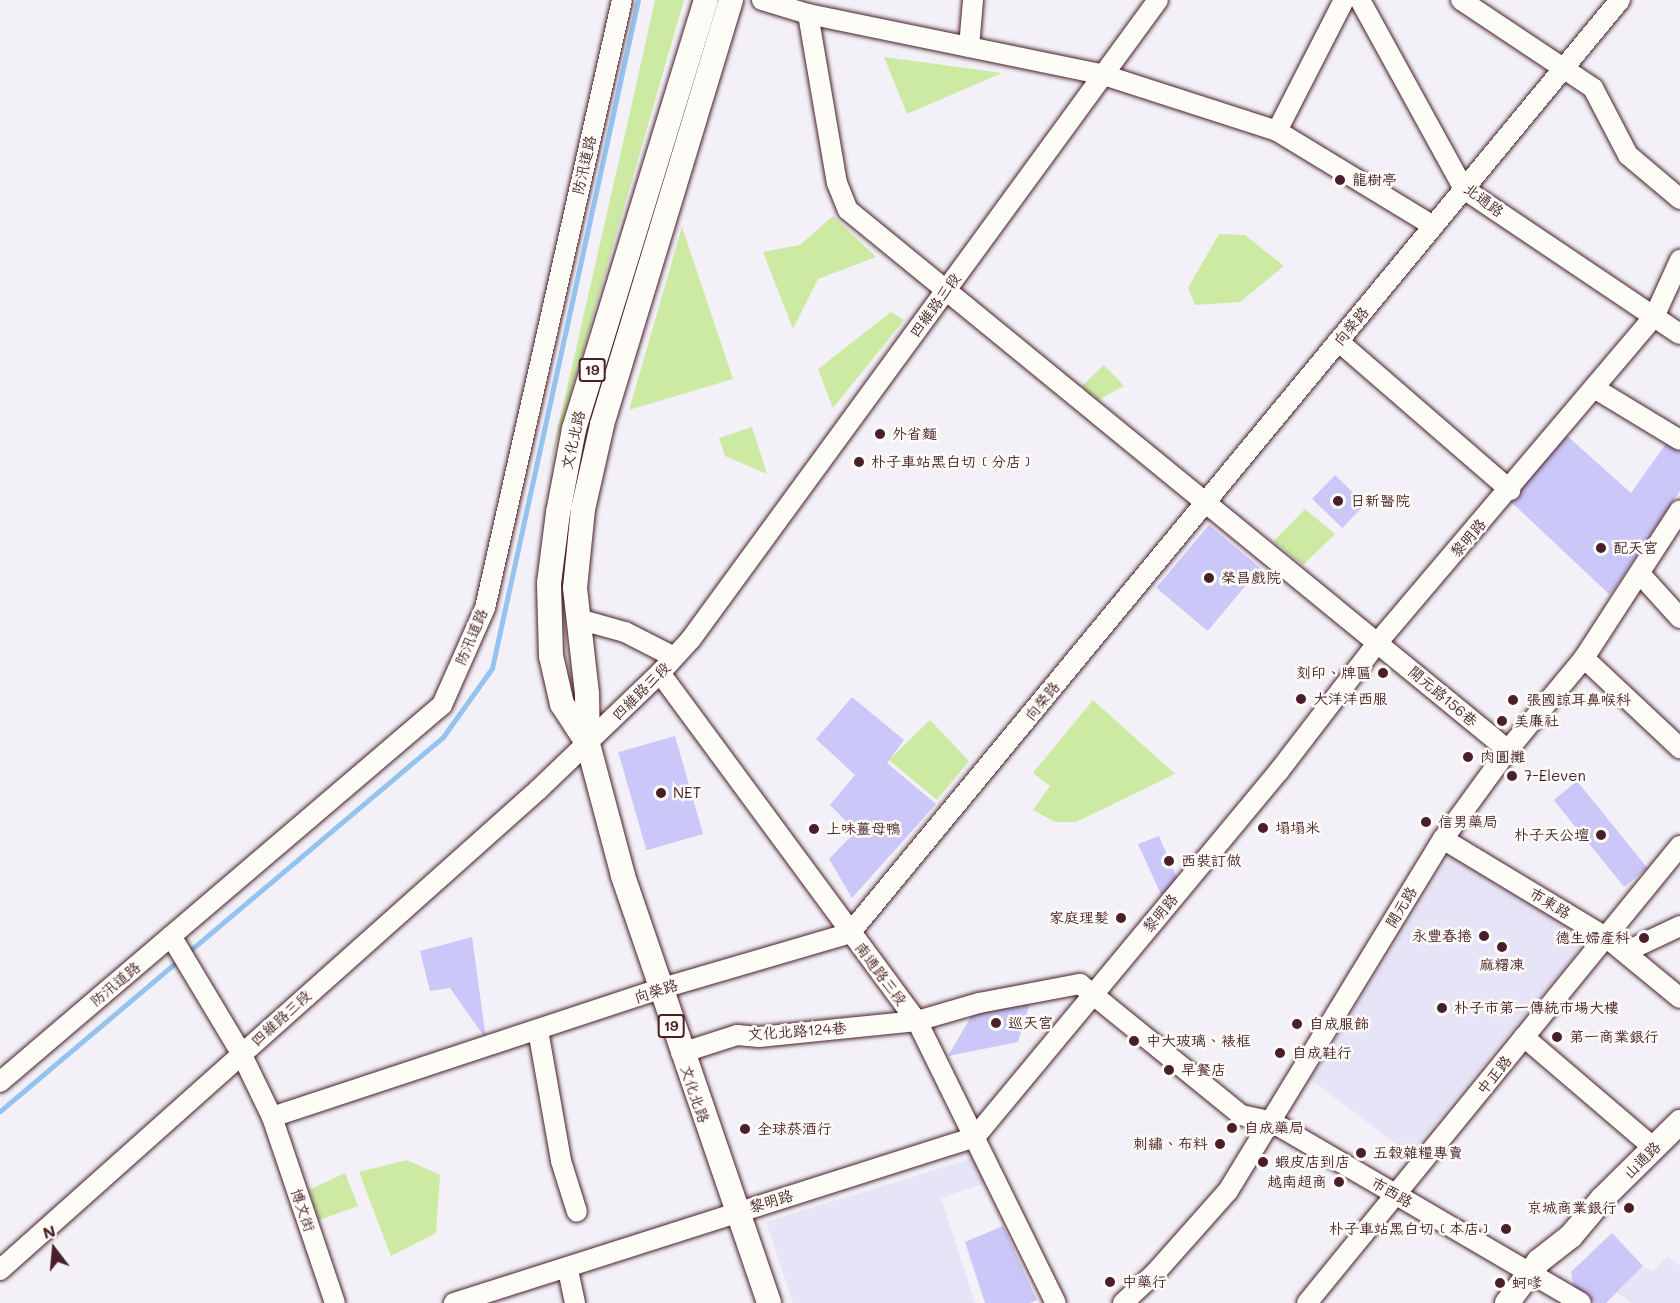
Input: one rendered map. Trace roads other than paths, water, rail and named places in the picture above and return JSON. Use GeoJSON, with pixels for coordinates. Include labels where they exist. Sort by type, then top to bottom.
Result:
{"type":"FeatureCollection","features":[{"type":"Feature","properties":{"kind":"main road","name":"文化北路"},"geometry":{"type":"LineString","coordinates":[[588,744],[562,704],[551,656],[549,583],[558,513],[574,429],[706,0]]}},
{"type":"Feature","properties":{"kind":"main road","name":"文化北路"},"geometry":{"type":"LineString","coordinates":[[731,0],[602,425],[578,542],[575,588],[587,694],[588,744],[622,876],[681,1053],[770,1303]]}},
{"type":"Feature","properties":{"kind":"main road","name":"山通路"},"geometry":{"type":"LineString","coordinates":[[1507,1303],[1533,1273],[1539,1262],[1571,1236],[1680,1122]]}},
{"type":"Feature","properties":{"kind":"street","name":"防汛道路"},"geometry":{"type":"LineString","coordinates":[[0,1082],[442,705],[484,608],[622,0]]}},
{"type":"Feature","properties":{"kind":"street"},"geometry":{"type":"LineString","coordinates":[[762,0],[808,14],[1104,75],[1277,131],[1433,226]]}},
{"type":"Feature","properties":{"kind":"street"},"geometry":{"type":"LineString","coordinates":[[969,47],[973,0]]}},
{"type":"Feature","properties":{"kind":"street","name":"四維路三段"},"geometry":{"type":"LineString","coordinates":[[0,1270],[588,744],[660,673],[947,289],[1158,0]]}},
{"type":"Feature","properties":{"kind":"street"},"geometry":{"type":"LineString","coordinates":[[1277,131],[1344,0]]}},
{"type":"Feature","properties":{"kind":"street","name":"北通路"},"geometry":{"type":"LineString","coordinates":[[1360,0],[1464,189],[1680,334]]}},
{"type":"Feature","properties":{"kind":"street"},"geometry":{"type":"LineString","coordinates":[[1461,0],[1565,67],[1593,88],[1628,155],[1680,199]]}},
{"type":"Feature","properties":{"kind":"street","name":"向榮路"},"geometry":{"type":"LineString","coordinates":[[272,1117],[659,989],[850,933],[1620,0]]}},
{"type":"Feature","properties":{"kind":"street","name":"開元路156巷"},"geometry":{"type":"LineString","coordinates":[[808,14],[837,183],[848,210],[1508,750]]}},
{"type":"Feature","properties":{"kind":"street","name":"黎明路"},"geometry":{"type":"LineString","coordinates":[[454,1303],[568,1270],[737,1212],[975,1137],[1093,992],[1279,771],[1378,642],[1510,490],[1654,317],[1680,260]]}},
{"type":"Feature","properties":{"kind":"street"},"geometry":{"type":"LineString","coordinates":[[1338,341],[1510,490]]}},
{"type":"Feature","properties":{"kind":"street"},"geometry":{"type":"LineString","coordinates":[[1594,388],[1680,440]]}},
{"type":"Feature","properties":{"kind":"street","name":"開元路"},"geometry":{"type":"LineString","coordinates":[[1123,1303],[1156,1272],[1228,1191],[1443,839],[1508,750],[1584,658],[1641,575],[1680,510]]}},
{"type":"Feature","properties":{"kind":"street"},"geometry":{"type":"LineString","coordinates":[[1641,575],[1680,618]]}},
{"type":"Feature","properties":{"kind":"street"},"geometry":{"type":"LineString","coordinates":[[578,619],[625,632],[674,657]]}},
{"type":"Feature","properties":{"kind":"street"},"geometry":{"type":"LineString","coordinates":[[1584,658],[1680,748]]}},
{"type":"Feature","properties":{"kind":"street","name":"南通路三段"},"geometry":{"type":"LineString","coordinates":[[660,673],[916,1021],[1056,1303]]}},
{"type":"Feature","properties":{"kind":"street","name":"市東路"},"geometry":{"type":"LineString","coordinates":[[1443,839],[1607,938],[1680,998]]}},
{"type":"Feature","properties":{"kind":"street","name":"中正路"},"geometry":{"type":"LineString","coordinates":[[1307,1303],[1680,846]]}},
{"type":"Feature","properties":{"kind":"street"},"geometry":{"type":"LineString","coordinates":[[1625,952],[1680,926]]}},
{"type":"Feature","properties":{"kind":"street","name":"博文街"},"geometry":{"type":"LineString","coordinates":[[171,936],[241,1053],[272,1117],[335,1303]]}},
{"type":"Feature","properties":{"kind":"street","name":"文化北路124巷"},"geometry":{"type":"LineString","coordinates":[[681,1053],[737,1035],[759,1037],[916,1021],[979,1004],[1080,984],[1093,992]]}},
{"type":"Feature","properties":{"kind":"street","name":"市西路"},"geometry":{"type":"LineString","coordinates":[[1093,992],[1241,1115],[1270,1121],[1581,1303]]}},
{"type":"Feature","properties":{"kind":"street"},"geometry":{"type":"LineString","coordinates":[[538,1030],[561,1161],[577,1212]]}},
{"type":"Feature","properties":{"kind":"street"},"geometry":{"type":"LineString","coordinates":[[1524,1037],[1654,1148]]}},
{"type":"Feature","properties":{"kind":"street"},"geometry":{"type":"LineString","coordinates":[[568,1270],[575,1303]]}},
{"type":"Feature","properties":{"kind":"waterway"},"geometry":{"type":"LineString","coordinates":[[0,1111],[443,737],[492,668],[638,0]]}},
{"type":"Feature","properties":{"kind":"place","name":"龍樹亭"},"geometry":{"type":"Point","coordinates":[1340,180]}},
{"type":"Feature","properties":{"kind":"place","name":"外省麵"},"geometry":{"type":"Point","coordinates":[880,434]}},
{"type":"Feature","properties":{"kind":"place","name":"朴子車站黑白切﹝分店﹞"},"geometry":{"type":"Point","coordinates":[859,462]}},
{"type":"Feature","properties":{"kind":"place","name":"日新醫院"},"geometry":{"type":"Point","coordinates":[1338,501]}},
{"type":"Feature","properties":{"kind":"place","name":"配天宮"},"geometry":{"type":"Point","coordinates":[1601,548]}},
{"type":"Feature","properties":{"kind":"place","name":"榮昌戲院"},"geometry":{"type":"Point","coordinates":[1209,578]}},
{"type":"Feature","properties":{"kind":"place","name":"刻印、牌匾"},"geometry":{"type":"Point","coordinates":[1383,673]}},
{"type":"Feature","properties":{"kind":"place","name":"大洋洋西服"},"geometry":{"type":"Point","coordinates":[1301,699]}},
{"type":"Feature","properties":{"kind":"place","name":"張國諒耳鼻喉科"},"geometry":{"type":"Point","coordinates":[1513,700]}},
{"type":"Feature","properties":{"kind":"place","name":"美廉社"},"geometry":{"type":"Point","coordinates":[1502,721]}},
{"type":"Feature","properties":{"kind":"place","name":"肉圓攤"},"geometry":{"type":"Point","coordinates":[1468,757]}},
{"type":"Feature","properties":{"kind":"place","name":"7-Eleven"},"geometry":{"type":"Point","coordinates":[1512,776]}},
{"type":"Feature","properties":{"kind":"place","name":"NET"},"geometry":{"type":"Point","coordinates":[661,793]}},
{"type":"Feature","properties":{"kind":"place","name":"信男藥局"},"geometry":{"type":"Point","coordinates":[1426,822]}},
{"type":"Feature","properties":{"kind":"place","name":"塌塌米"},"geometry":{"type":"Point","coordinates":[1263,828]}},
{"type":"Feature","properties":{"kind":"place","name":"上味薑母鴨"},"geometry":{"type":"Point","coordinates":[814,829]}},
{"type":"Feature","properties":{"kind":"place","name":"朴子天公壇"},"geometry":{"type":"Point","coordinates":[1601,835]}},
{"type":"Feature","properties":{"kind":"place","name":"西裝訂做"},"geometry":{"type":"Point","coordinates":[1169,861]}},
{"type":"Feature","properties":{"kind":"place","name":"家庭理髮"},"geometry":{"type":"Point","coordinates":[1121,918]}},
{"type":"Feature","properties":{"kind":"place","name":"永豐春捲"},"geometry":{"type":"Point","coordinates":[1484,936]}},
{"type":"Feature","properties":{"kind":"place","name":"德生婦產科"},"geometry":{"type":"Point","coordinates":[1644,938]}},
{"type":"Feature","properties":{"kind":"place","name":"麻糬凍"},"geometry":{"type":"Point","coordinates":[1502,947]}},
{"type":"Feature","properties":{"kind":"place","name":"朴子市第一傳統市場大樓"},"geometry":{"type":"Point","coordinates":[1442,1008]}},
{"type":"Feature","properties":{"kind":"place","name":"巡天宮"},"geometry":{"type":"Point","coordinates":[996,1023]}},
{"type":"Feature","properties":{"kind":"place","name":"自成服飾"},"geometry":{"type":"Point","coordinates":[1297,1024]}},
{"type":"Feature","properties":{"kind":"place","name":"第一商業銀行"},"geometry":{"type":"Point","coordinates":[1557,1037]}},
{"type":"Feature","properties":{"kind":"place","name":"中大玻璃、裱框"},"geometry":{"type":"Point","coordinates":[1134,1041]}},
{"type":"Feature","properties":{"kind":"place","name":"自成鞋行"},"geometry":{"type":"Point","coordinates":[1280,1053]}},
{"type":"Feature","properties":{"kind":"place","name":"早餐店"},"geometry":{"type":"Point","coordinates":[1169,1070]}},
{"type":"Feature","properties":{"kind":"place","name":"自成藥局"},"geometry":{"type":"Point","coordinates":[1232,1128]}},
{"type":"Feature","properties":{"kind":"place","name":"全球菸酒行"},"geometry":{"type":"Point","coordinates":[745,1129]}},
{"type":"Feature","properties":{"kind":"place","name":"刺繡、布料"},"geometry":{"type":"Point","coordinates":[1220,1144]}},
{"type":"Feature","properties":{"kind":"place","name":"五穀雜糧專賣"},"geometry":{"type":"Point","coordinates":[1361,1153]}},
{"type":"Feature","properties":{"kind":"place","name":"蝦皮店到店"},"geometry":{"type":"Point","coordinates":[1263,1162]}},
{"type":"Feature","properties":{"kind":"place","name":"越南超商"},"geometry":{"type":"Point","coordinates":[1339,1182]}},
{"type":"Feature","properties":{"kind":"place","name":"京城商業銀行"},"geometry":{"type":"Point","coordinates":[1629,1208]}},
{"type":"Feature","properties":{"kind":"place","name":"朴子車站黑白切﹝本店﹞"},"geometry":{"type":"Point","coordinates":[1506,1229]}},
{"type":"Feature","properties":{"kind":"place","name":"中藥行"},"geometry":{"type":"Point","coordinates":[1110,1282]}},
{"type":"Feature","properties":{"kind":"place","name":"蚵嗲"},"geometry":{"type":"Point","coordinates":[1500,1283]}}]}
